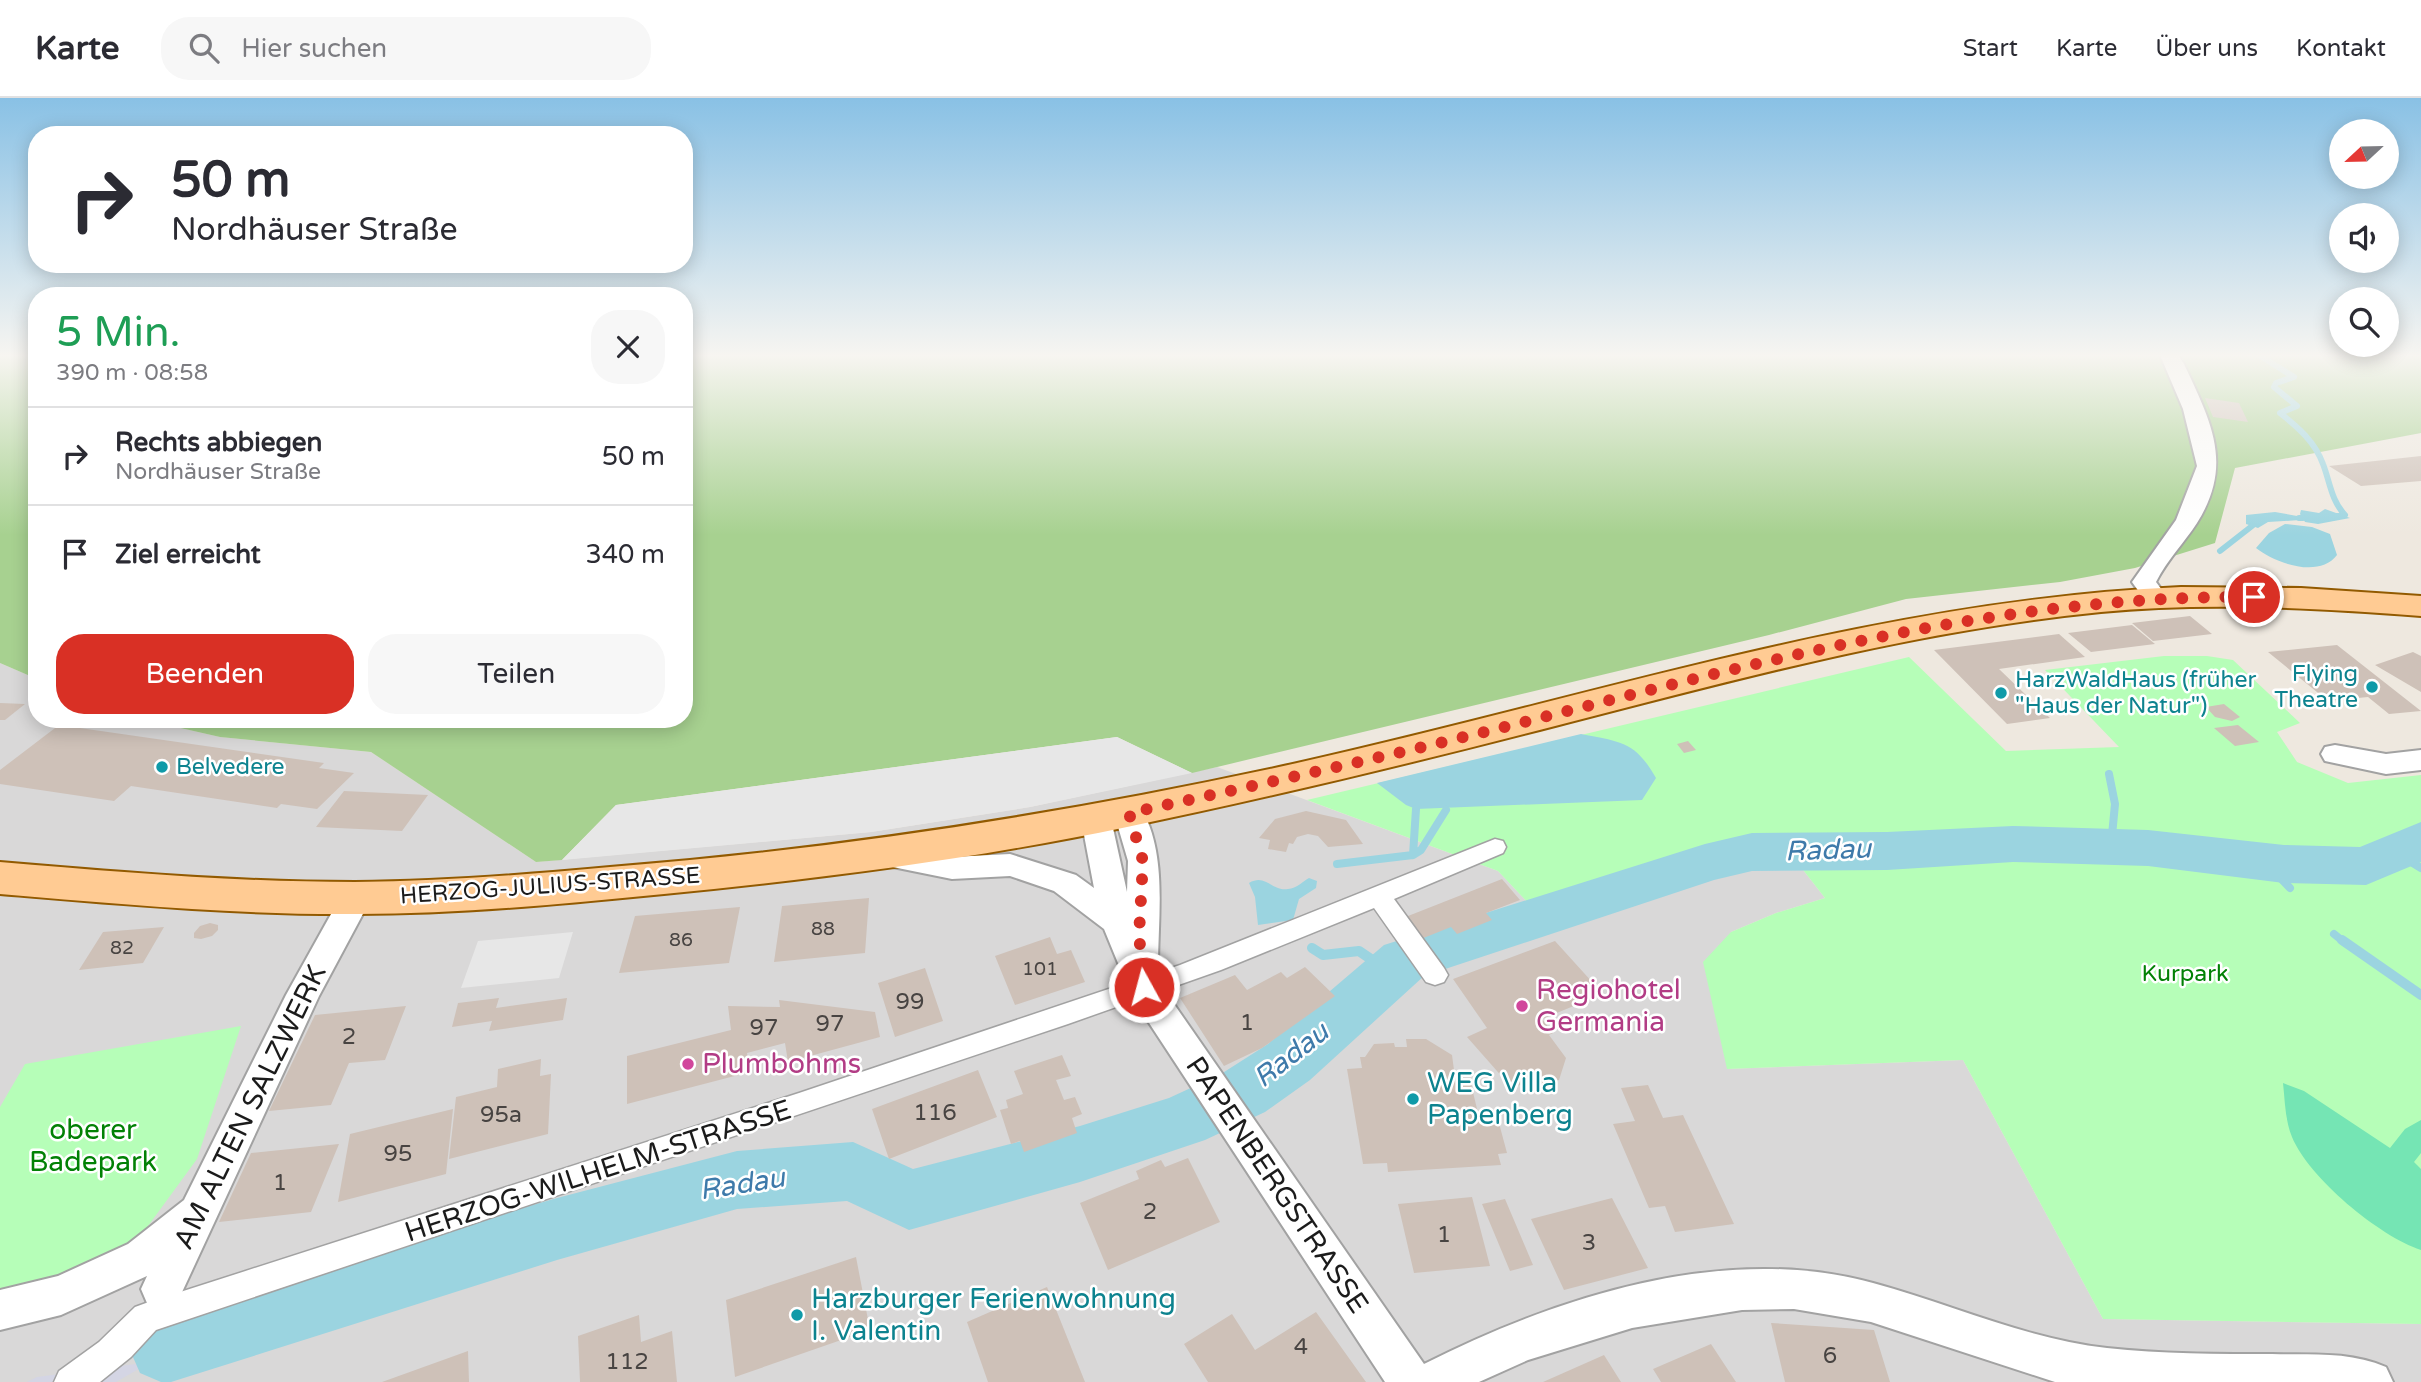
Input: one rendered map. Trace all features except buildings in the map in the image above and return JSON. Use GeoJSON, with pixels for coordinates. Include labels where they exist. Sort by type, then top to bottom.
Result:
{"type":"FeatureCollection","features":[{"type":"Feature","properties":{"kind":"main road","name":"HERZOG-JULIUS-STRASSE"},"geometry":{"type":"LineString","coordinates":[[0,878],[255,895],[356,897],[489,893],[885,856],[1113,816],[1312,773],[1890,634],[2036,610],[2156,598],[2278,597],[2421,606]]}},
{"type":"Feature","properties":{"kind":"street"},"geometry":{"type":"LineString","coordinates":[[2156,598],[2144,582],[2152,563],[2190,515],[2208,467],[2203,441],[2193,415]]}},
{"type":"Feature","properties":{"kind":"street"},"geometry":{"type":"LineString","coordinates":[[2335,754],[2386,764],[2421,760]]}},
{"type":"Feature","properties":{"kind":"street"},"geometry":{"type":"LineString","coordinates":[[1113,816],[1143,861],[1139,935],[1144,987]]}},
{"type":"Feature","properties":{"kind":"street","name":"PAPENBERGSTRASSE"},"geometry":{"type":"LineString","coordinates":[[1113,816],[1117,922],[1144,987],[1410,1382]]}},
{"type":"Feature","properties":{"kind":"street","name":"HERZOG-WILHELM-STRASSE"},"geometry":{"type":"LineString","coordinates":[[69,1382],[92,1370],[117,1349],[154,1303],[659,1152],[1241,954],[1443,864],[1495,848]]}},
{"type":"Feature","properties":{"kind":"street"},"geometry":{"type":"LineString","coordinates":[[885,856],[952,868],[1010,865],[1031,870],[1065,883],[1117,922]]}},
{"type":"Feature","properties":{"kind":"street"},"geometry":{"type":"LineString","coordinates":[[1378,895],[1435,975]]}},
{"type":"Feature","properties":{"kind":"street","name":"AM ALTEN SALZWERK"},"geometry":{"type":"LineString","coordinates":[[154,1303],[324,952],[356,897]]}},
{"type":"Feature","properties":{"kind":"street"},"geometry":{"type":"LineString","coordinates":[[0,1310],[61,1295],[142,1258],[196,1212]]}},
{"type":"Feature","properties":{"kind":"street"},"geometry":{"type":"LineString","coordinates":[[1434,1382],[1510,1345],[1615,1313],[1706,1293],[1795,1289],[1841,1295],[1900,1311],[2079,1374],[2183,1373],[2340,1377],[2371,1382]]}},
{"type":"Feature","properties":{"kind":"shaded area"},"geometry":{"type":"Polygon","coordinates":[[[0,663],[28,675],[28,728],[180,728],[220,737],[371,752],[536,862],[871,832],[1030,807],[1217,767],[1498,871],[1547,923],[1751,863],[1800,866],[1825,898],[1776,913],[1731,932],[1727,1069],[1963,1060],[2103,1319],[2421,1324],[2421,1382],[0,1382],[0,663]]]}},
{"type":"Feature","properties":{"kind":"shaded area"},"geometry":{"type":"Polygon","coordinates":[[[1117,737],[1192,773],[1030,807],[871,832],[562,860],[616,805],[1117,737]]]}},
{"type":"Feature","properties":{"kind":"shaded area"},"geometry":{"type":"Polygon","coordinates":[[[573,932],[559,978],[461,988],[478,941],[573,932]]]}},
{"type":"Feature","properties":{"kind":"shaded area"},"geometry":{"type":"Polygon","coordinates":[[[151,1362],[116,1382],[27,1382],[37,1377],[151,1362]]]}},
{"type":"Feature","properties":{"kind":"green space"},"geometry":{"type":"Polygon","coordinates":[[[0,415],[28,415],[28,675],[0,663],[0,415]]]}},
{"type":"Feature","properties":{"kind":"green space"},"geometry":{"type":"Polygon","coordinates":[[[693,415],[2421,415],[2421,433],[2235,468],[2215,543],[2135,568],[2060,582],[1906,599],[1769,635],[1192,773],[1117,737],[616,805],[562,860],[536,862],[371,752],[220,737],[180,728],[693,728],[693,415]]]}},
{"type":"Feature","properties":{"kind":"green space","name":"Kurpark"},"geometry":{"type":"Polygon","coordinates":[[[2164,656],[2207,656],[2233,660],[2300,723],[2277,732],[2297,762],[2348,783],[2421,775],[2421,1324],[2103,1319],[1963,1060],[1727,1069],[1703,962],[1731,932],[1776,913],[1825,898],[1800,866],[1750,863],[1547,923],[1498,871],[1307,800],[1909,657],[2006,751],[2119,747],[2045,670],[2164,656]]]}},
{"type":"Feature","properties":{"kind":"green space","name":"oberer Badepark"},"geometry":{"type":"Polygon","coordinates":[[[241,1026],[197,1159],[140,1237],[25,1291],[0,1295],[0,1107],[25,1064],[241,1026]]]}},
{"type":"Feature","properties":{"kind":"green space"},"geometry":{"type":"Polygon","coordinates":[[[2283,1083],[2304,1091],[2390,1148],[2405,1129],[2421,1120],[2421,1153],[2414,1162],[2421,1169],[2421,1250],[2404,1243],[2366,1219],[2313,1170],[2292,1137],[2283,1083]]]}},
{"type":"Feature","properties":{"kind":"water"},"geometry":{"type":"Polygon","coordinates":[[[2325,509],[2350,518],[2318,524],[2305,522],[2300,514],[2301,510],[2319,513],[2325,509]]]}},
{"type":"Feature","properties":{"kind":"water"},"geometry":{"type":"Polygon","coordinates":[[[2275,512],[2297,516],[2300,520],[2268,522],[2258,528],[2246,524],[2246,515],[2275,512]]]}},
{"type":"Feature","properties":{"kind":"water"},"geometry":{"type":"Polygon","coordinates":[[[2285,524],[2312,527],[2330,534],[2337,555],[2329,562],[2308,567],[2274,559],[2256,548],[2269,533],[2285,524]]]}},
{"type":"Feature","properties":{"kind":"water"},"geometry":{"type":"Polygon","coordinates":[[[1581,734],[1626,745],[1641,757],[1656,778],[1642,800],[1416,809],[1406,805],[1377,783],[1581,734]]]}},
{"type":"Feature","properties":{"kind":"water"},"geometry":{"type":"Polygon","coordinates":[[[1309,878],[1317,881],[1316,888],[1299,899],[1293,920],[1258,925],[1255,897],[1249,883],[1260,880],[1278,888],[1288,889],[1309,878]]]}},
{"type":"Feature","properties":{"kind":"waterway"},"geometry":{"type":"LineString","coordinates":[[2282,415],[2305,436],[2320,456],[2334,497],[2345,515],[2336,516]]}},
{"type":"Feature","properties":{"kind":"waterway"},"geometry":{"type":"LineString","coordinates":[[2220,551],[2252,526]]}},
{"type":"Feature","properties":{"kind":"waterway"},"geometry":{"type":"LineString","coordinates":[[2109,774],[2115,804],[2111,846]]}},
{"type":"Feature","properties":{"kind":"waterway"},"geometry":{"type":"LineString","coordinates":[[1413,855],[1416,809]]}},
{"type":"Feature","properties":{"kind":"waterway"},"geometry":{"type":"LineString","coordinates":[[1413,855],[1421,850],[1446,810]]}},
{"type":"Feature","properties":{"kind":"waterway","name":"Radau"},"geometry":{"type":"LineString","coordinates":[[165,1348],[557,1229],[737,1180],[853,1171],[909,1200],[1080,1154],[1183,1121],[1243,1093],[1289,1062],[1404,960],[1622,892],[1705,863],[1752,852],[1887,851],[2013,844],[2148,848],[2284,864],[2366,866],[2421,840]]}},
{"type":"Feature","properties":{"kind":"waterway"},"geometry":{"type":"LineString","coordinates":[[2393,851],[2421,868]]}},
{"type":"Feature","properties":{"kind":"waterway"},"geometry":{"type":"LineString","coordinates":[[1337,864],[1413,855]]}},
{"type":"Feature","properties":{"kind":"waterway"},"geometry":{"type":"LineString","coordinates":[[2265,862],[2290,888]]}},
{"type":"Feature","properties":{"kind":"waterway"},"geometry":{"type":"LineString","coordinates":[[2334,934],[2344,942]]}},
{"type":"Feature","properties":{"kind":"waterway"},"geometry":{"type":"LineString","coordinates":[[2342,940],[2421,995]]}},
{"type":"Feature","properties":{"kind":"waterway"},"geometry":{"type":"LineString","coordinates":[[1312,948],[1323,955],[1359,951],[1390,972]]}},
{"type":"Feature","properties":{"kind":"place","name":"Flying Theatre"},"geometry":{"type":"Point","coordinates":[2372,687]}},
{"type":"Feature","properties":{"kind":"place","name":"HarzWaldHaus (früher \"Haus der Natur\")"},"geometry":{"type":"Point","coordinates":[2001,693]}},
{"type":"Feature","properties":{"kind":"place","name":"Belvedere"},"geometry":{"type":"Point","coordinates":[162,767]}},
{"type":"Feature","properties":{"kind":"place","name":"Regiohotel Germania"},"geometry":{"type":"Point","coordinates":[1522,1006]}},
{"type":"Feature","properties":{"kind":"place","name":"Plumbohms"},"geometry":{"type":"Point","coordinates":[688,1064]}},
{"type":"Feature","properties":{"kind":"place","name":"WEG Villa Papenberg"},"geometry":{"type":"Point","coordinates":[1413,1099]}},
{"type":"Feature","properties":{"kind":"place","name":"Harzburger Ferienwohnung I. Valentin"},"geometry":{"type":"Point","coordinates":[797,1315]}},
{"type":"Feature","properties":{"kind":"route"},"geometry":{"type":"LineString","coordinates":[[1144,987],[1139,935],[1144,872],[1137,835],[1129,813],[1312,773],[1756,664],[1934,626],[2104,602],[2156,598],[2254,597]]}}]}
